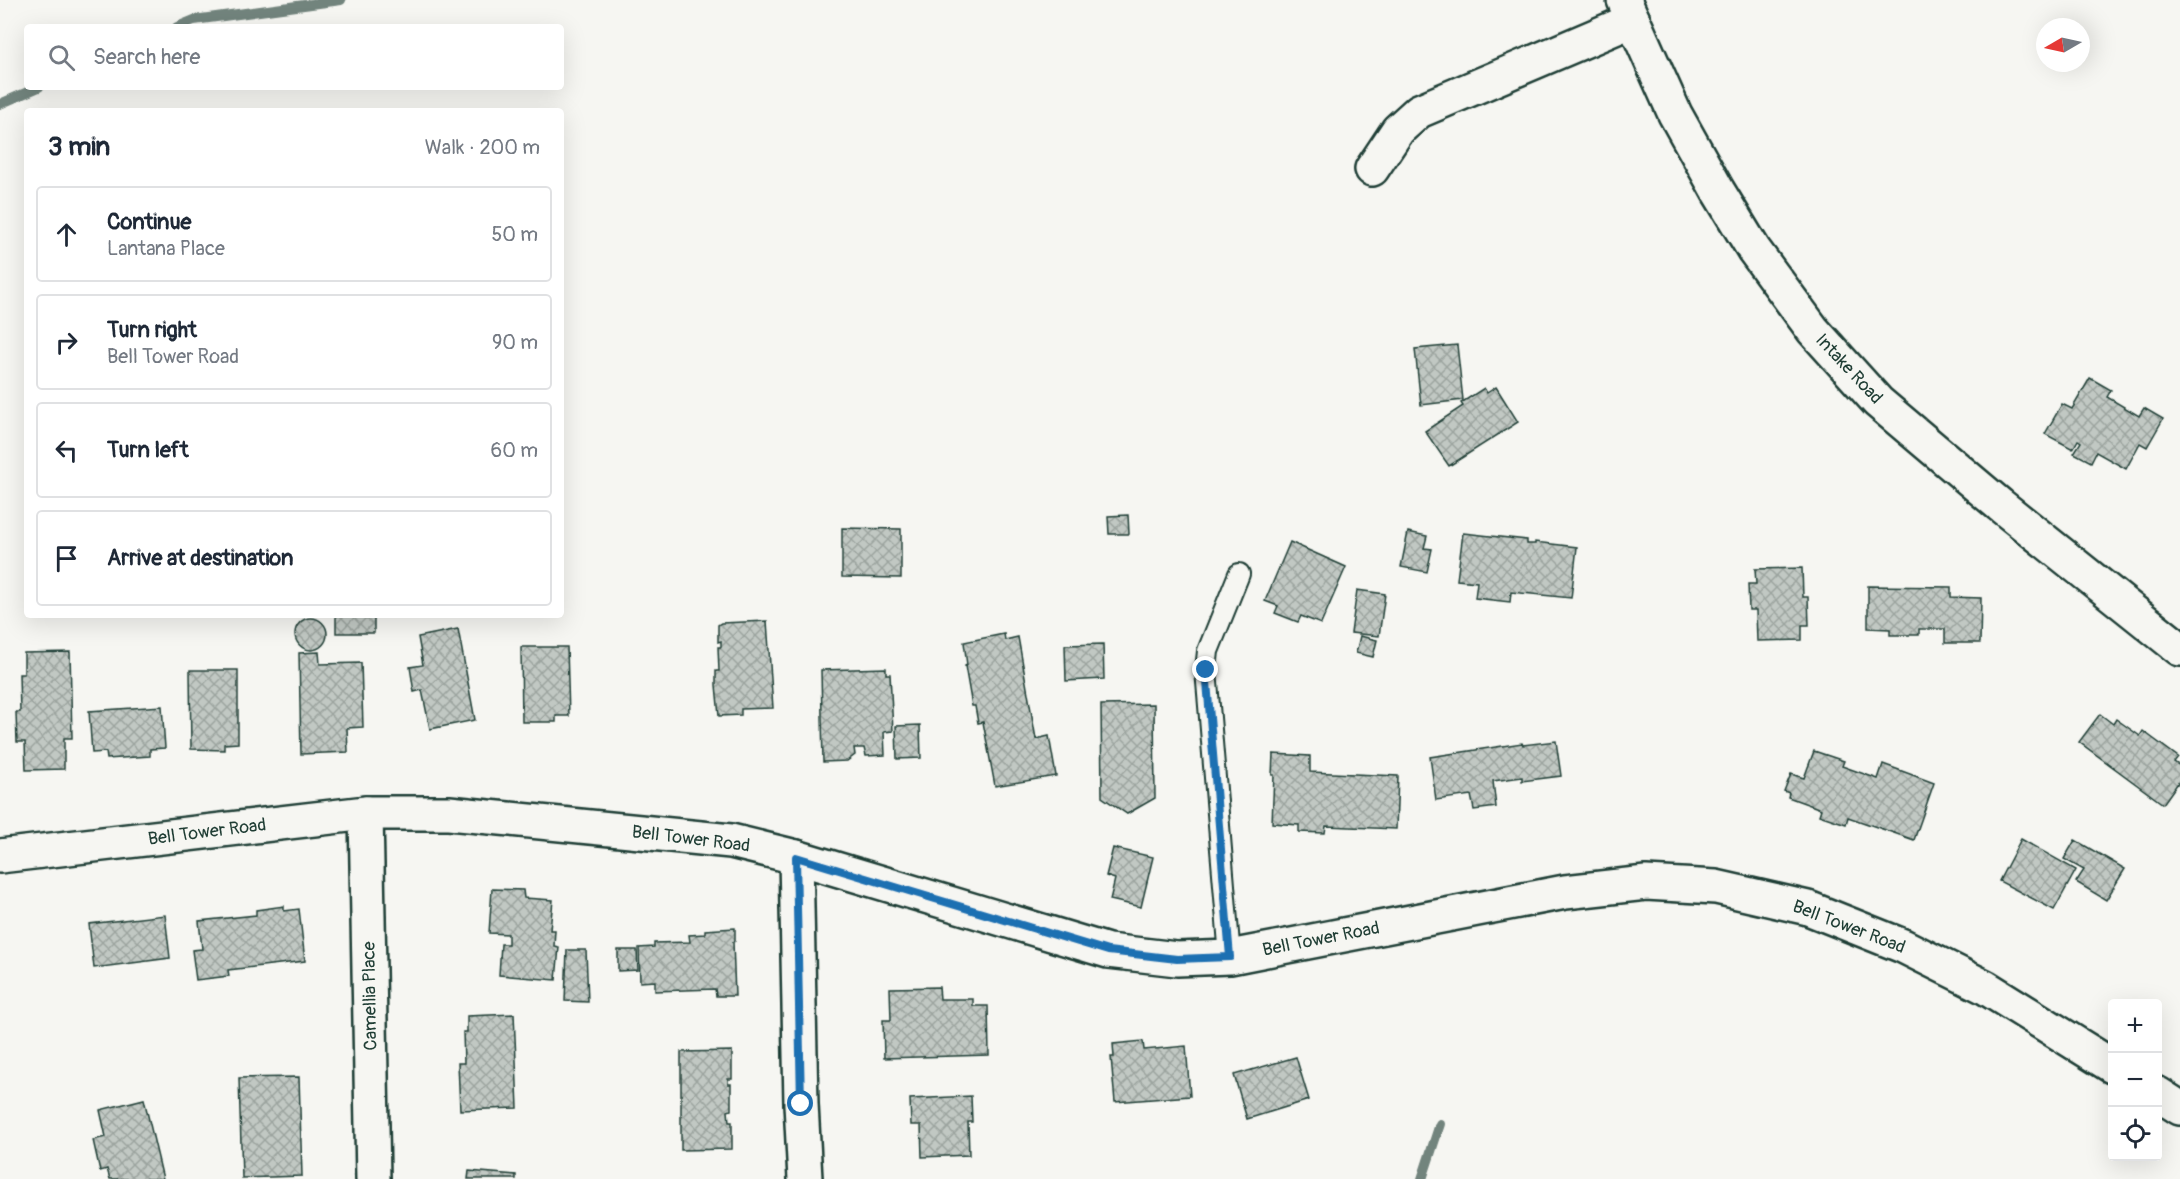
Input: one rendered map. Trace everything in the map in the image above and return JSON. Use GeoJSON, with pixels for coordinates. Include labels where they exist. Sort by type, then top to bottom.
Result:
{"type":"FeatureCollection","features":[{"type":"Feature","properties":{"kind":"street"},"geometry":{"type":"LineString","coordinates":[[1372,169],[1398,130],[1419,111],[1629,10]]}},
{"type":"Feature","properties":{"kind":"street","name":"Intake Road"},"geometry":{"type":"LineString","coordinates":[[1629,10],[1675,114],[1718,192],[1754,250],[1813,330],[1878,402],[2000,505],[2180,649]]}},
{"type":"Feature","properties":{"kind":"street","name":"Bell Tower Road"},"geometry":{"type":"LineString","coordinates":[[0,856],[366,813],[449,813],[731,841],[796,857],[1108,951],[1177,959],[1230,957],[1565,892],[1646,883],[1716,887],[1808,908],[1903,946],[1985,987],[2108,1064]]}},
{"type":"Feature","properties":{"kind":"street","name":"Camellia Place"},"geometry":{"type":"LineString","coordinates":[[366,813],[373,1179]]}},
{"type":"Feature","properties":{"kind":"street"},"geometry":{"type":"LineString","coordinates":[[796,857],[801,1104],[805,1179]]}},
{"type":"Feature","properties":{"kind":"street"},"geometry":{"type":"LineString","coordinates":[[2162,1097],[2180,1108]]}},
{"type":"Feature","properties":{"kind":"lane"},"geometry":{"type":"LineString","coordinates":[[1230,957],[1206,670],[1208,651],[1239,573]]}},
{"type":"Feature","properties":{"kind":"building"},"geometry":{"type":"Polygon","coordinates":[[[1457,345],[1463,400],[1421,405],[1415,349],[1457,345]]]}},
{"type":"Feature","properties":{"kind":"building"},"geometry":{"type":"Polygon","coordinates":[[[2090,378],[2111,390],[2107,397],[2139,416],[2144,408],[2163,419],[2147,447],[2140,443],[2126,469],[2096,452],[2091,462],[2074,453],[2081,442],[2078,440],[2073,449],[2045,434],[2062,404],[2072,409],[2090,378]]]}},
{"type":"Feature","properties":{"kind":"building"},"geometry":{"type":"Polygon","coordinates":[[[1496,387],[1518,422],[1449,466],[1425,431],[1463,406],[1461,403],[1484,388],[1487,393],[1496,387]]]}},
{"type":"Feature","properties":{"kind":"building"},"geometry":{"type":"Polygon","coordinates":[[[1128,515],[1129,534],[1109,534],[1108,516],[1128,515]]]}},
{"type":"Feature","properties":{"kind":"building"},"geometry":{"type":"Polygon","coordinates":[[[842,528],[901,529],[901,578],[842,577],[842,528]]]}},
{"type":"Feature","properties":{"kind":"building"},"geometry":{"type":"Polygon","coordinates":[[[1408,532],[1427,536],[1424,548],[1432,549],[1427,572],[1401,567],[1408,532]]]}},
{"type":"Feature","properties":{"kind":"building"},"geometry":{"type":"Polygon","coordinates":[[[1463,533],[1527,540],[1527,544],[1535,544],[1535,542],[1577,547],[1571,598],[1511,592],[1510,602],[1475,598],[1477,582],[1457,580],[1463,533]]]}},
{"type":"Feature","properties":{"kind":"building"},"geometry":{"type":"Polygon","coordinates":[[[1290,542],[1346,567],[1321,624],[1301,616],[1298,622],[1275,613],[1278,606],[1265,601],[1290,542]]]}},
{"type":"Feature","properties":{"kind":"building"},"geometry":{"type":"Polygon","coordinates":[[[1802,568],[1803,597],[1808,597],[1809,625],[1802,625],[1802,640],[1757,641],[1756,610],[1749,610],[1748,584],[1756,584],[1755,569],[1802,568]]]}},
{"type":"Feature","properties":{"kind":"building"},"geometry":{"type":"Polygon","coordinates":[[[1868,586],[1951,587],[1951,597],[1981,598],[1980,643],[1945,643],[1945,629],[1919,629],[1919,635],[1890,635],[1890,629],[1868,628],[1868,586]]]}},
{"type":"Feature","properties":{"kind":"building"},"geometry":{"type":"Polygon","coordinates":[[[1357,590],[1385,594],[1379,636],[1351,633],[1357,590]]]}},
{"type":"Feature","properties":{"kind":"building"},"geometry":{"type":"Polygon","coordinates":[[[311,618],[322,623],[327,634],[322,645],[311,650],[300,645],[295,634],[300,623],[311,618]]]}},
{"type":"Feature","properties":{"kind":"building"},"geometry":{"type":"Polygon","coordinates":[[[336,618],[374,618],[374,633],[336,633],[336,618]]]}},
{"type":"Feature","properties":{"kind":"building"},"geometry":{"type":"Polygon","coordinates":[[[767,621],[773,708],[741,709],[741,715],[719,716],[716,671],[719,671],[718,647],[721,647],[721,641],[718,642],[718,625],[767,621]]]}},
{"type":"Feature","properties":{"kind":"building"},"geometry":{"type":"Polygon","coordinates":[[[458,629],[475,720],[430,729],[422,690],[414,692],[410,667],[423,665],[418,637],[458,629]]]}},
{"type":"Feature","properties":{"kind":"building"},"geometry":{"type":"Polygon","coordinates":[[[1004,634],[1005,640],[1018,637],[1036,739],[1049,736],[1056,776],[995,786],[983,722],[978,723],[975,706],[972,706],[965,666],[967,665],[964,642],[1004,634]]]}},
{"type":"Feature","properties":{"kind":"building"},"geometry":{"type":"Polygon","coordinates":[[[1360,636],[1377,640],[1373,657],[1356,653],[1360,636]]]}},
{"type":"Feature","properties":{"kind":"building"},"geometry":{"type":"Polygon","coordinates":[[[1103,644],[1104,679],[1066,681],[1065,645],[1103,644]]]}},
{"type":"Feature","properties":{"kind":"building"},"geometry":{"type":"Polygon","coordinates":[[[521,647],[567,647],[569,716],[556,716],[556,722],[522,722],[521,647]]]}},
{"type":"Feature","properties":{"kind":"building"},"geometry":{"type":"Polygon","coordinates":[[[70,652],[72,738],[64,738],[64,769],[26,770],[25,742],[17,742],[16,712],[20,712],[19,674],[24,674],[24,653],[70,652]]]}},
{"type":"Feature","properties":{"kind":"building"},"geometry":{"type":"Polygon","coordinates":[[[319,652],[320,664],[361,663],[363,727],[347,728],[348,752],[301,754],[299,653],[319,652]]]}},
{"type":"Feature","properties":{"kind":"building"},"geometry":{"type":"Polygon","coordinates":[[[886,668],[886,674],[890,674],[893,731],[884,732],[885,755],[866,756],[864,748],[854,748],[855,755],[847,761],[823,762],[821,670],[886,668]]]}},
{"type":"Feature","properties":{"kind":"building"},"geometry":{"type":"Polygon","coordinates":[[[190,670],[238,670],[238,743],[224,744],[224,750],[191,749],[190,670]]]}},
{"type":"Feature","properties":{"kind":"building"},"geometry":{"type":"Polygon","coordinates":[[[1154,704],[1155,798],[1127,814],[1102,797],[1101,705],[1154,704]]]}},
{"type":"Feature","properties":{"kind":"building"},"geometry":{"type":"Polygon","coordinates":[[[162,706],[165,748],[150,749],[150,756],[107,759],[106,752],[92,753],[89,711],[162,706]]]}},
{"type":"Feature","properties":{"kind":"building"},"geometry":{"type":"Polygon","coordinates":[[[2100,714],[2113,724],[2116,719],[2140,736],[2143,731],[2178,757],[2174,762],[2180,766],[2180,780],[2163,804],[2079,742],[2100,714]]]}},
{"type":"Feature","properties":{"kind":"building"},"geometry":{"type":"Polygon","coordinates":[[[920,725],[921,758],[897,759],[896,726],[920,725]]]}},
{"type":"Feature","properties":{"kind":"building"},"geometry":{"type":"Polygon","coordinates":[[[1556,741],[1561,776],[1522,781],[1522,777],[1493,781],[1496,807],[1474,810],[1471,795],[1436,800],[1430,757],[1522,743],[1523,745],[1556,741]]]}},
{"type":"Feature","properties":{"kind":"building"},"geometry":{"type":"Polygon","coordinates":[[[1814,751],[1844,761],[1842,766],[1878,779],[1883,764],[1934,783],[1914,840],[1848,817],[1846,824],[1819,815],[1821,809],[1788,797],[1789,793],[1784,791],[1791,774],[1804,778],[1814,751]]]}},
{"type":"Feature","properties":{"kind":"building"},"geometry":{"type":"Polygon","coordinates":[[[1273,754],[1310,756],[1310,772],[1398,776],[1396,829],[1326,826],[1325,833],[1299,832],[1299,825],[1272,823],[1273,754]]]}},
{"type":"Feature","properties":{"kind":"building"},"geometry":{"type":"Polygon","coordinates":[[[2021,839],[2076,870],[2054,910],[1999,881],[2021,839]]]}},
{"type":"Feature","properties":{"kind":"building"},"geometry":{"type":"Polygon","coordinates":[[[2075,840],[2125,869],[2106,900],[2076,882],[2084,870],[2064,859],[2075,840]]]}},
{"type":"Feature","properties":{"kind":"building"},"geometry":{"type":"Polygon","coordinates":[[[1113,848],[1153,857],[1141,907],[1110,900],[1115,879],[1106,876],[1113,848]]]}},
{"type":"Feature","properties":{"kind":"building"},"geometry":{"type":"Polygon","coordinates":[[[492,889],[523,890],[524,898],[553,900],[550,930],[555,930],[554,946],[559,947],[556,980],[499,975],[501,944],[508,944],[508,934],[489,933],[492,889]]]}},
{"type":"Feature","properties":{"kind":"building"},"geometry":{"type":"Polygon","coordinates":[[[284,906],[284,911],[299,909],[305,961],[228,970],[229,976],[196,980],[192,950],[202,949],[199,921],[256,915],[256,910],[284,906]]]}},
{"type":"Feature","properties":{"kind":"building"},"geometry":{"type":"Polygon","coordinates":[[[165,915],[170,958],[94,968],[89,924],[165,915]]]}},
{"type":"Feature","properties":{"kind":"building"},"geometry":{"type":"Polygon","coordinates":[[[735,928],[735,941],[733,942],[735,996],[716,996],[715,989],[655,991],[655,981],[640,982],[639,948],[654,947],[654,943],[690,942],[689,935],[705,934],[705,930],[735,928]]]}},
{"type":"Feature","properties":{"kind":"building"},"geometry":{"type":"Polygon","coordinates":[[[567,950],[586,950],[588,1002],[565,1001],[567,950]]]}},
{"type":"Feature","properties":{"kind":"building"},"geometry":{"type":"Polygon","coordinates":[[[618,950],[637,950],[638,970],[618,971],[618,950]]]}},
{"type":"Feature","properties":{"kind":"building"},"geometry":{"type":"Polygon","coordinates":[[[939,987],[940,999],[973,999],[973,1006],[988,1006],[989,1055],[884,1058],[883,1020],[891,1020],[890,988],[939,987]]]}},
{"type":"Feature","properties":{"kind":"building"},"geometry":{"type":"Polygon","coordinates":[[[514,1014],[518,1108],[460,1110],[458,1063],[464,1063],[463,1032],[467,1032],[467,1016],[514,1014]]]}},
{"type":"Feature","properties":{"kind":"building"},"geometry":{"type":"Polygon","coordinates":[[[1143,1041],[1144,1050],[1186,1046],[1190,1096],[1115,1102],[1111,1057],[1114,1057],[1113,1044],[1143,1041]]]}},
{"type":"Feature","properties":{"kind":"building"},"geometry":{"type":"Polygon","coordinates":[[[732,1051],[732,1079],[728,1079],[728,1084],[731,1084],[731,1110],[728,1111],[729,1122],[732,1122],[732,1149],[681,1150],[681,1052],[732,1051]]]}},
{"type":"Feature","properties":{"kind":"building"},"geometry":{"type":"Polygon","coordinates":[[[1296,1057],[1309,1100],[1247,1119],[1234,1075],[1296,1057]]]}},
{"type":"Feature","properties":{"kind":"building"},"geometry":{"type":"Polygon","coordinates":[[[299,1077],[302,1176],[242,1178],[239,1078],[299,1077]]]}},
{"type":"Feature","properties":{"kind":"building"},"geometry":{"type":"Polygon","coordinates":[[[971,1096],[972,1122],[968,1122],[969,1155],[922,1157],[921,1125],[911,1125],[910,1099],[971,1096]]]}},
{"type":"Feature","properties":{"kind":"building"},"geometry":{"type":"Polygon","coordinates":[[[144,1099],[163,1179],[110,1179],[107,1169],[100,1171],[93,1140],[106,1137],[100,1110],[144,1099]]]}},
{"type":"Feature","properties":{"kind":"building"},"geometry":{"type":"Polygon","coordinates":[[[469,1171],[516,1175],[516,1179],[468,1179],[469,1171]]]}},
{"type":"Feature","properties":{"kind":"waterway"},"geometry":{"type":"LineString","coordinates":[[184,24],[194,20],[341,0]]}},
{"type":"Feature","properties":{"kind":"waterway"},"geometry":{"type":"LineString","coordinates":[[0,104],[32,90]]}},
{"type":"Feature","properties":{"kind":"waterway"},"geometry":{"type":"LineString","coordinates":[[1422,1179],[1440,1124]]}},
{"type":"Feature","properties":{"kind":"route"},"geometry":{"type":"LineString","coordinates":[[801,1104],[796,857],[1108,951],[1177,959],[1230,957],[1206,670]]}}]}
